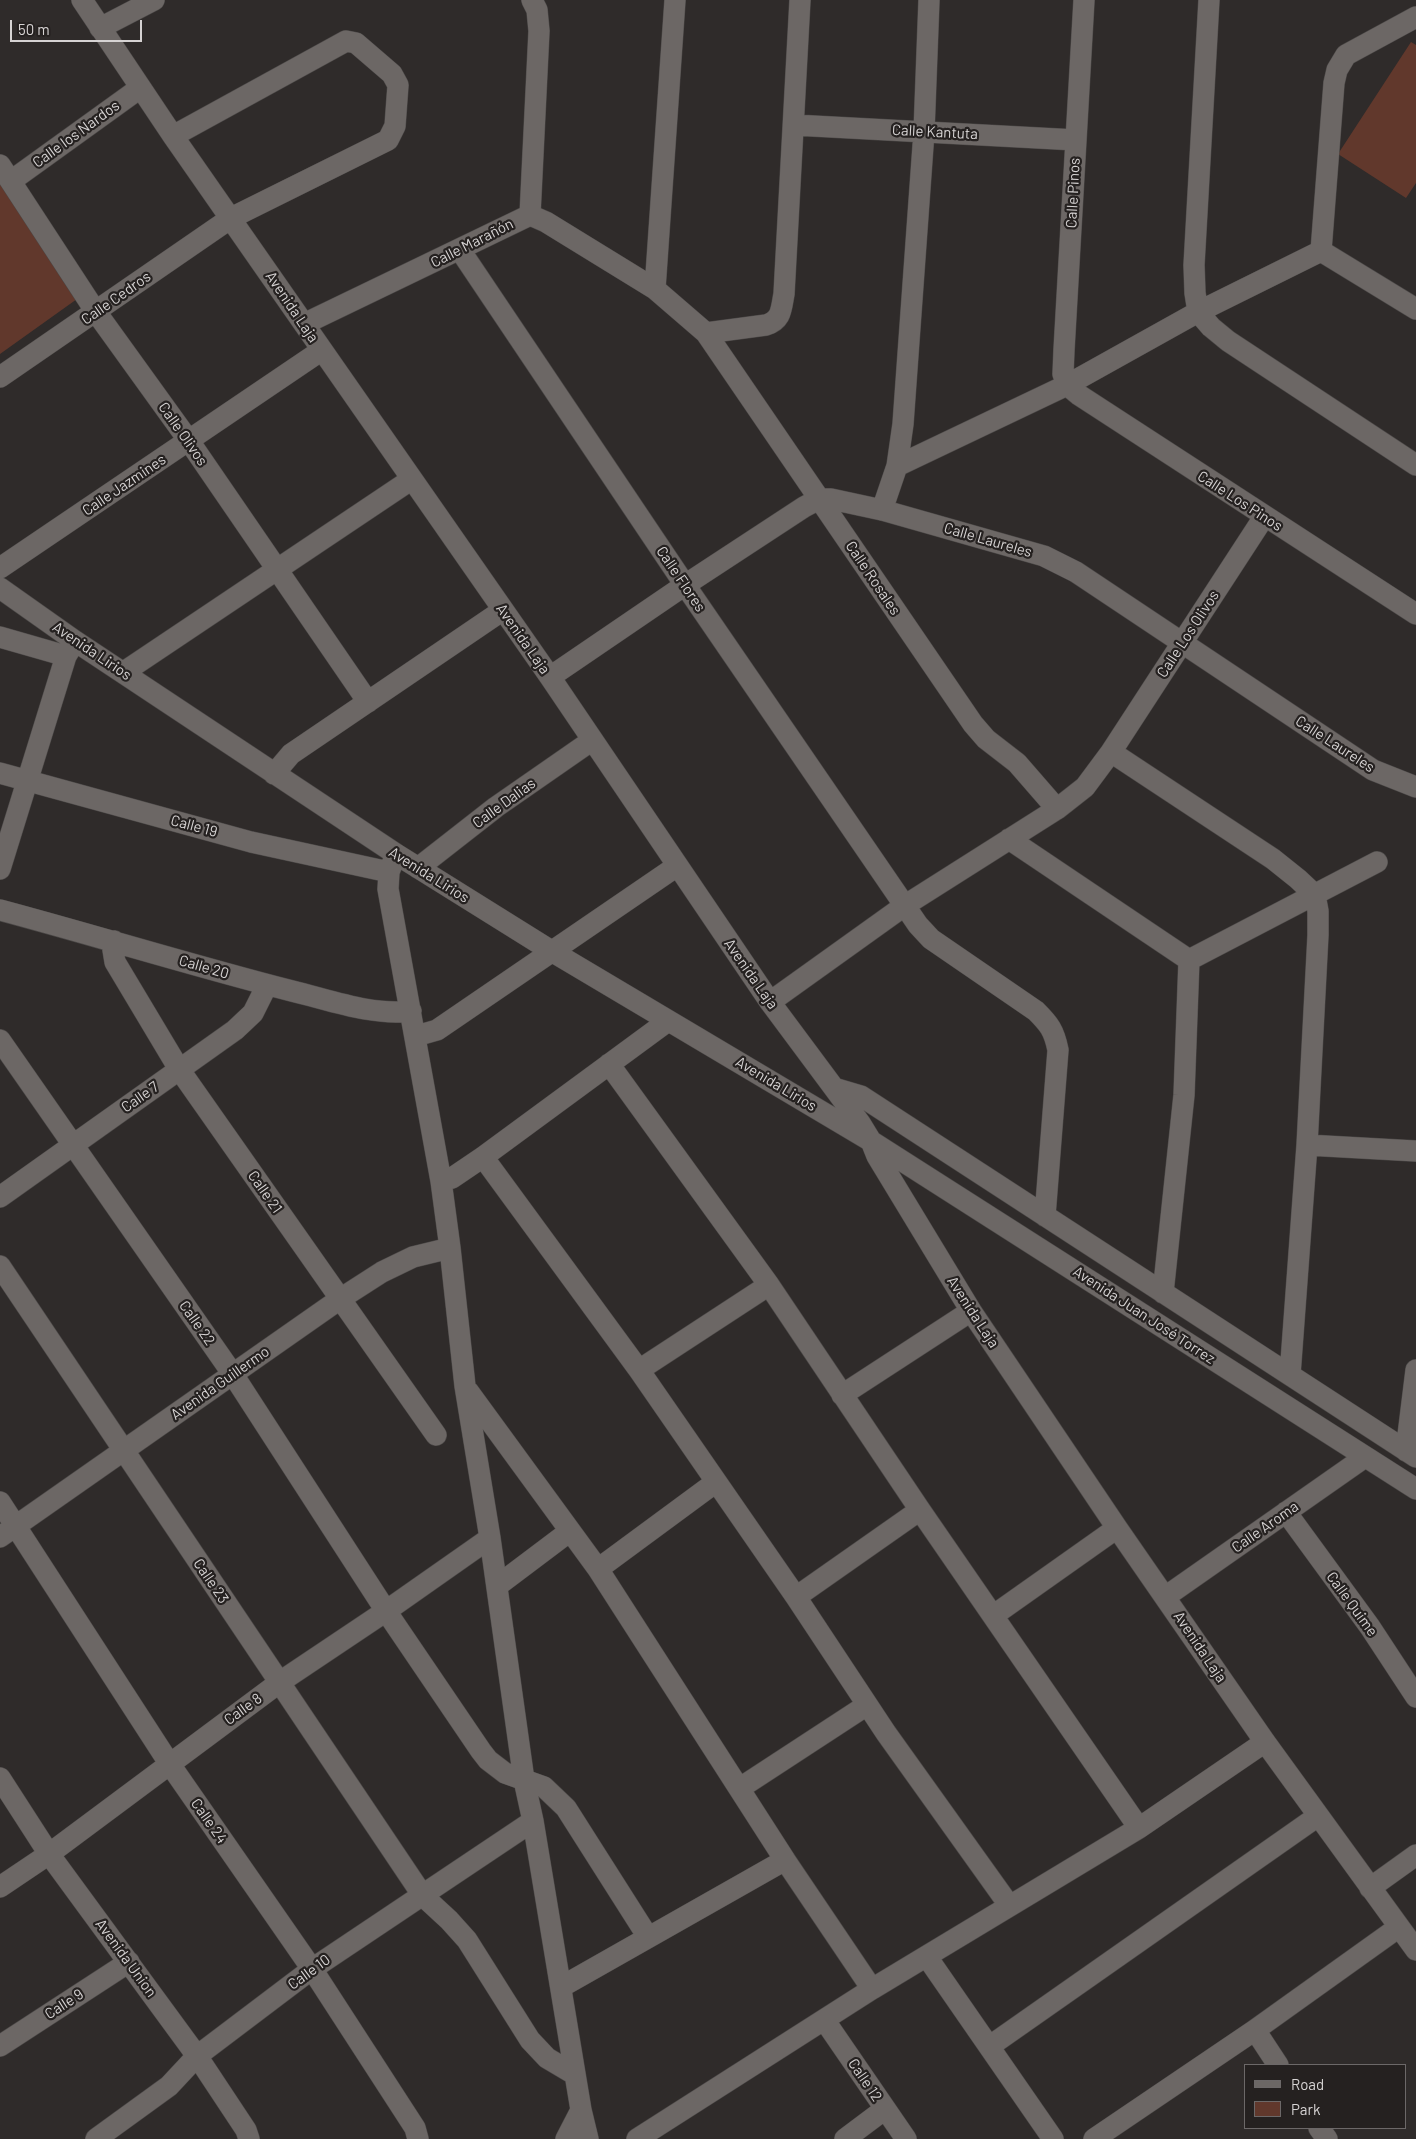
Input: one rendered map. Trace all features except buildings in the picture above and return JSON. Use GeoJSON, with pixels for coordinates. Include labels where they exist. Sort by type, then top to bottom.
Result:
{"type":"FeatureCollection","features":[{"type":"Feature","properties":{"kind":"street","name":"Avenida Laja"},"geometry":{"type":"LineString","coordinates":[[82,0],[173,136],[550,677],[591,741],[770,1002],[871,1141],[877,1156],[971,1311],[1117,1528],[1265,1742],[1416,1950]]}},
{"type":"Feature","properties":{"kind":"street"},"geometry":{"type":"LineString","coordinates":[[100,28],[154,0]]}},
{"type":"Feature","properties":{"kind":"street"},"geometry":{"type":"LineString","coordinates":[[530,215],[539,31],[537,10],[532,0]]}},
{"type":"Feature","properties":{"kind":"street"},"geometry":{"type":"LineString","coordinates":[[655,289],[675,0]]}},
{"type":"Feature","properties":{"kind":"street"},"geometry":{"type":"LineString","coordinates":[[706,333],[774,323],[780,314],[784,294],[800,0]]}},
{"type":"Feature","properties":{"kind":"street"},"geometry":{"type":"LineString","coordinates":[[882,510],[897,466],[903,424],[924,132],[928,0]]}},
{"type":"Feature","properties":{"kind":"street","name":"Calle Pinos"},"geometry":{"type":"LineString","coordinates":[[1067,385],[1063,374],[1084,0]]}},
{"type":"Feature","properties":{"kind":"street"},"geometry":{"type":"LineString","coordinates":[[1209,0],[1194,265],[1198,312],[1211,327],[1228,341],[1416,465]]}},
{"type":"Feature","properties":{"kind":"street"},"geometry":{"type":"LineString","coordinates":[[1321,251],[1334,83],[1337,70],[1346,55],[1416,17]]}},
{"type":"Feature","properties":{"kind":"street","name":"Calle Cedros"},"geometry":{"type":"LineString","coordinates":[[0,377],[231,218],[388,140],[395,126],[398,85],[392,74],[356,43],[346,41],[173,136]]}},
{"type":"Feature","properties":{"kind":"street","name":"Calle los Nardos"},"geometry":{"type":"LineString","coordinates":[[6,173],[140,88]]}},
{"type":"Feature","properties":{"kind":"street","name":"Calle Kantuta"},"geometry":{"type":"LineString","coordinates":[[794,125],[1076,140]]}},
{"type":"Feature","properties":{"kind":"street","name":"Calle Olivos"},"geometry":{"type":"LineString","coordinates":[[6,173],[96,312],[189,441],[368,702]]}},
{"type":"Feature","properties":{"kind":"street","name":"Calle Marañón"},"geometry":{"type":"LineString","coordinates":[[304,324],[530,215],[546,222],[655,289],[680,308],[706,333]]}},
{"type":"Feature","properties":{"kind":"street","name":"Calle Flores"},"geometry":{"type":"LineString","coordinates":[[460,250],[904,906],[931,939],[1036,1011],[1048,1023],[1054,1033],[1058,1050],[1045,1216]]}},
{"type":"Feature","properties":{"kind":"street"},"geometry":{"type":"LineString","coordinates":[[897,466],[1067,385],[1198,312],[1321,251]]}},
{"type":"Feature","properties":{"kind":"street"},"geometry":{"type":"LineString","coordinates":[[1321,251],[1416,309]]}},
{"type":"Feature","properties":{"kind":"street","name":"Calle Rosales"},"geometry":{"type":"LineString","coordinates":[[706,333],[973,724],[986,739],[1017,762],[1057,810]]}},
{"type":"Feature","properties":{"kind":"street","name":"Calle Jazmines"},"geometry":{"type":"LineString","coordinates":[[0,568],[322,350]]}},
{"type":"Feature","properties":{"kind":"street","name":"Calle Los Pinos"},"geometry":{"type":"LineString","coordinates":[[1067,385],[1079,395],[1264,517],[1416,614]]}},
{"type":"Feature","properties":{"kind":"street"},"geometry":{"type":"LineString","coordinates":[[124,672],[412,479]]}},
{"type":"Feature","properties":{"kind":"street"},"geometry":{"type":"LineString","coordinates":[[550,677],[685,585],[819,499]]}},
{"type":"Feature","properties":{"kind":"street","name":"Calle Laureles"},"geometry":{"type":"LineString","coordinates":[[819,499],[831,499],[882,510],[1044,556],[1076,572],[1373,770],[1416,787]]}},
{"type":"Feature","properties":{"kind":"street","name":"Calle Los Olivos"},"geometry":{"type":"LineString","coordinates":[[770,1002],[904,906],[1057,810],[1086,787],[1112,752],[1264,517]]}},
{"type":"Feature","properties":{"kind":"street","name":"Avenida Lirios"},"geometry":{"type":"LineString","coordinates":[[0,588],[70,648],[124,672],[274,774],[393,863],[418,868],[553,952],[871,1141]]}},
{"type":"Feature","properties":{"kind":"street"},"geometry":{"type":"LineString","coordinates":[[274,774],[291,754],[503,610]]}},
{"type":"Feature","properties":{"kind":"street"},"geometry":{"type":"LineString","coordinates":[[0,637],[70,648],[0,869]]}},
{"type":"Feature","properties":{"kind":"street","name":"Calle Dalias"},"geometry":{"type":"LineString","coordinates":[[418,868],[496,807],[591,741]]}},
{"type":"Feature","properties":{"kind":"street"},"geometry":{"type":"LineString","coordinates":[[1112,752],[1273,860],[1315,895],[1318,911],[1318,935],[1307,1145],[1290,1375]]}},
{"type":"Feature","properties":{"kind":"street","name":"Calle 19"},"geometry":{"type":"LineString","coordinates":[[0,773],[251,842],[393,863]]}},
{"type":"Feature","properties":{"kind":"street"},"geometry":{"type":"LineString","coordinates":[[1009,839],[1189,960]]}},
{"type":"Feature","properties":{"kind":"street"},"geometry":{"type":"LineString","coordinates":[[1189,960],[1376,862]]}},
{"type":"Feature","properties":{"kind":"street"},"geometry":{"type":"LineString","coordinates":[[393,863],[388,889],[441,1181],[465,1386],[490,1538],[524,1780],[533,1821],[580,2110],[588,2139]]}},
{"type":"Feature","properties":{"kind":"street"},"geometry":{"type":"LineString","coordinates":[[416,1036],[437,1030],[677,866]]}},
{"type":"Feature","properties":{"kind":"street","name":"Calle 20"},"geometry":{"type":"LineString","coordinates":[[0,910],[267,985],[352,1006],[382,1011],[411,1010]]}},
{"type":"Feature","properties":{"kind":"street","name":"Calle 21"},"geometry":{"type":"LineString","coordinates":[[114,941],[115,962],[179,1069],[436,1435]]}},
{"type":"Feature","properties":{"kind":"street"},"geometry":{"type":"LineString","coordinates":[[1164,1293],[1184,1094],[1189,960]]}},
{"type":"Feature","properties":{"kind":"street","name":"Calle 7"},"geometry":{"type":"LineString","coordinates":[[0,1198],[235,1030],[253,1013],[267,985]]}},
{"type":"Feature","properties":{"kind":"street"},"geometry":{"type":"LineString","coordinates":[[441,1181],[452,1178],[483,1157],[668,1021]]}},
{"type":"Feature","properties":{"kind":"street","name":"Calle 22"},"geometry":{"type":"LineString","coordinates":[[0,1040],[232,1374],[386,1612],[488,1760],[505,1773],[544,1787],[566,1808],[648,1937]]}},
{"type":"Feature","properties":{"kind":"street"},"geometry":{"type":"LineString","coordinates":[[609,1064],[769,1285],[920,1510],[1140,1828]]}},
{"type":"Feature","properties":{"kind":"street"},"geometry":{"type":"LineString","coordinates":[[834,1088],[861,1096],[1411,1454],[1416,1370]]}},
{"type":"Feature","properties":{"kind":"street","name":"Avenida Juan José Torrez"},"geometry":{"type":"LineString","coordinates":[[871,1141],[1416,1489]]}},
{"type":"Feature","properties":{"kind":"street"},"geometry":{"type":"LineString","coordinates":[[1307,1145],[1416,1151]]}},
{"type":"Feature","properties":{"kind":"street"},"geometry":{"type":"LineString","coordinates":[[483,1157],[640,1370],[796,1597],[867,1706],[1009,1905]]}},
{"type":"Feature","properties":{"kind":"street","name":"Avenida Guillermo"},"geometry":{"type":"LineString","coordinates":[[8,1531],[340,1299],[382,1272],[413,1257],[450,1248]]}},
{"type":"Feature","properties":{"kind":"street","name":"Calle 23"},"geometry":{"type":"LineString","coordinates":[[0,1266],[423,1896],[467,1940],[530,2040],[547,2058],[574,2074]]}},
{"type":"Feature","properties":{"kind":"street"},"geometry":{"type":"LineString","coordinates":[[640,1370],[769,1285]]}},
{"type":"Feature","properties":{"kind":"street"},"geometry":{"type":"LineString","coordinates":[[842,1394],[971,1311]]}},
{"type":"Feature","properties":{"kind":"street"},"geometry":{"type":"LineString","coordinates":[[465,1386],[598,1570],[785,1860],[872,1989]]}},
{"type":"Feature","properties":{"kind":"street","name":"Calle Aroma"},"geometry":{"type":"LineString","coordinates":[[1165,1596],[1365,1457]]}},
{"type":"Feature","properties":{"kind":"street"},"geometry":{"type":"LineString","coordinates":[[598,1570],[716,1482]]}},
{"type":"Feature","properties":{"kind":"street","name":"Calle 24"},"geometry":{"type":"LineString","coordinates":[[0,1502],[8,1531],[312,1969],[415,2128],[418,2139]]}},
{"type":"Feature","properties":{"kind":"street"},"geometry":{"type":"LineString","coordinates":[[796,1597],[920,1510]]}},
{"type":"Feature","properties":{"kind":"street","name":"Calle Quime"},"geometry":{"type":"LineString","coordinates":[[1286,1512],[1370,1627],[1416,1697]]}},
{"type":"Feature","properties":{"kind":"street"},"geometry":{"type":"LineString","coordinates":[[994,1615],[1117,1528]]}},
{"type":"Feature","properties":{"kind":"street"},"geometry":{"type":"LineString","coordinates":[[497,1586],[570,1531]]}},
{"type":"Feature","properties":{"kind":"street","name":"Calle 8"},"geometry":{"type":"LineString","coordinates":[[0,1887],[49,1854],[280,1682],[386,1612],[490,1538]]}},
{"type":"Feature","properties":{"kind":"street"},"geometry":{"type":"LineString","coordinates":[[740,1788],[867,1706]]}},
{"type":"Feature","properties":{"kind":"street"},"geometry":{"type":"LineString","coordinates":[[636,2139],[825,2021],[872,1989],[1140,1828],[1265,1742]]}},
{"type":"Feature","properties":{"kind":"street","name":"Avenida Union"},"geometry":{"type":"LineString","coordinates":[[0,1778],[49,1854],[197,2056],[246,2130],[249,2139]]}},
{"type":"Feature","properties":{"kind":"street"},"geometry":{"type":"LineString","coordinates":[[990,2046],[1318,1816]]}},
{"type":"Feature","properties":{"kind":"street","name":"Calle 10"},"geometry":{"type":"LineString","coordinates":[[96,2139],[169,2086],[197,2056],[312,1969],[533,1821]]}},
{"type":"Feature","properties":{"kind":"street"},"geometry":{"type":"LineString","coordinates":[[1370,1888],[1416,1855]]}},
{"type":"Feature","properties":{"kind":"street"},"geometry":{"type":"LineString","coordinates":[[561,1987],[785,1860]]}},
{"type":"Feature","properties":{"kind":"street"},"geometry":{"type":"LineString","coordinates":[[1094,2139],[1255,2030],[1399,1927]]}},
{"type":"Feature","properties":{"kind":"street"},"geometry":{"type":"LineString","coordinates":[[927,1957],[1053,2139]]}},
{"type":"Feature","properties":{"kind":"street","name":"Calle 9"},"geometry":{"type":"LineString","coordinates":[[0,2046],[129,1962]]}},
{"type":"Feature","properties":{"kind":"street","name":"Calle 12"},"geometry":{"type":"LineString","coordinates":[[825,2021],[906,2139]]}},
{"type":"Feature","properties":{"kind":"street"},"geometry":{"type":"LineString","coordinates":[[1255,2030],[1277,2064]]}},
{"type":"Feature","properties":{"kind":"street"},"geometry":{"type":"LineString","coordinates":[[845,2139],[885,2108]]}},
{"type":"Feature","properties":{"kind":"street"},"geometry":{"type":"LineString","coordinates":[[566,2139],[580,2110]]}},
{"type":"Feature","properties":{"kind":"green space"},"geometry":{"type":"Polygon","coordinates":[[[1411,42],[1416,45],[1416,183],[1406,198],[1338,154],[1411,42]]]}},
{"type":"Feature","properties":{"kind":"green space"},"geometry":{"type":"Polygon","coordinates":[[[0,182],[77,299],[0,354],[0,182]]]}}]}
